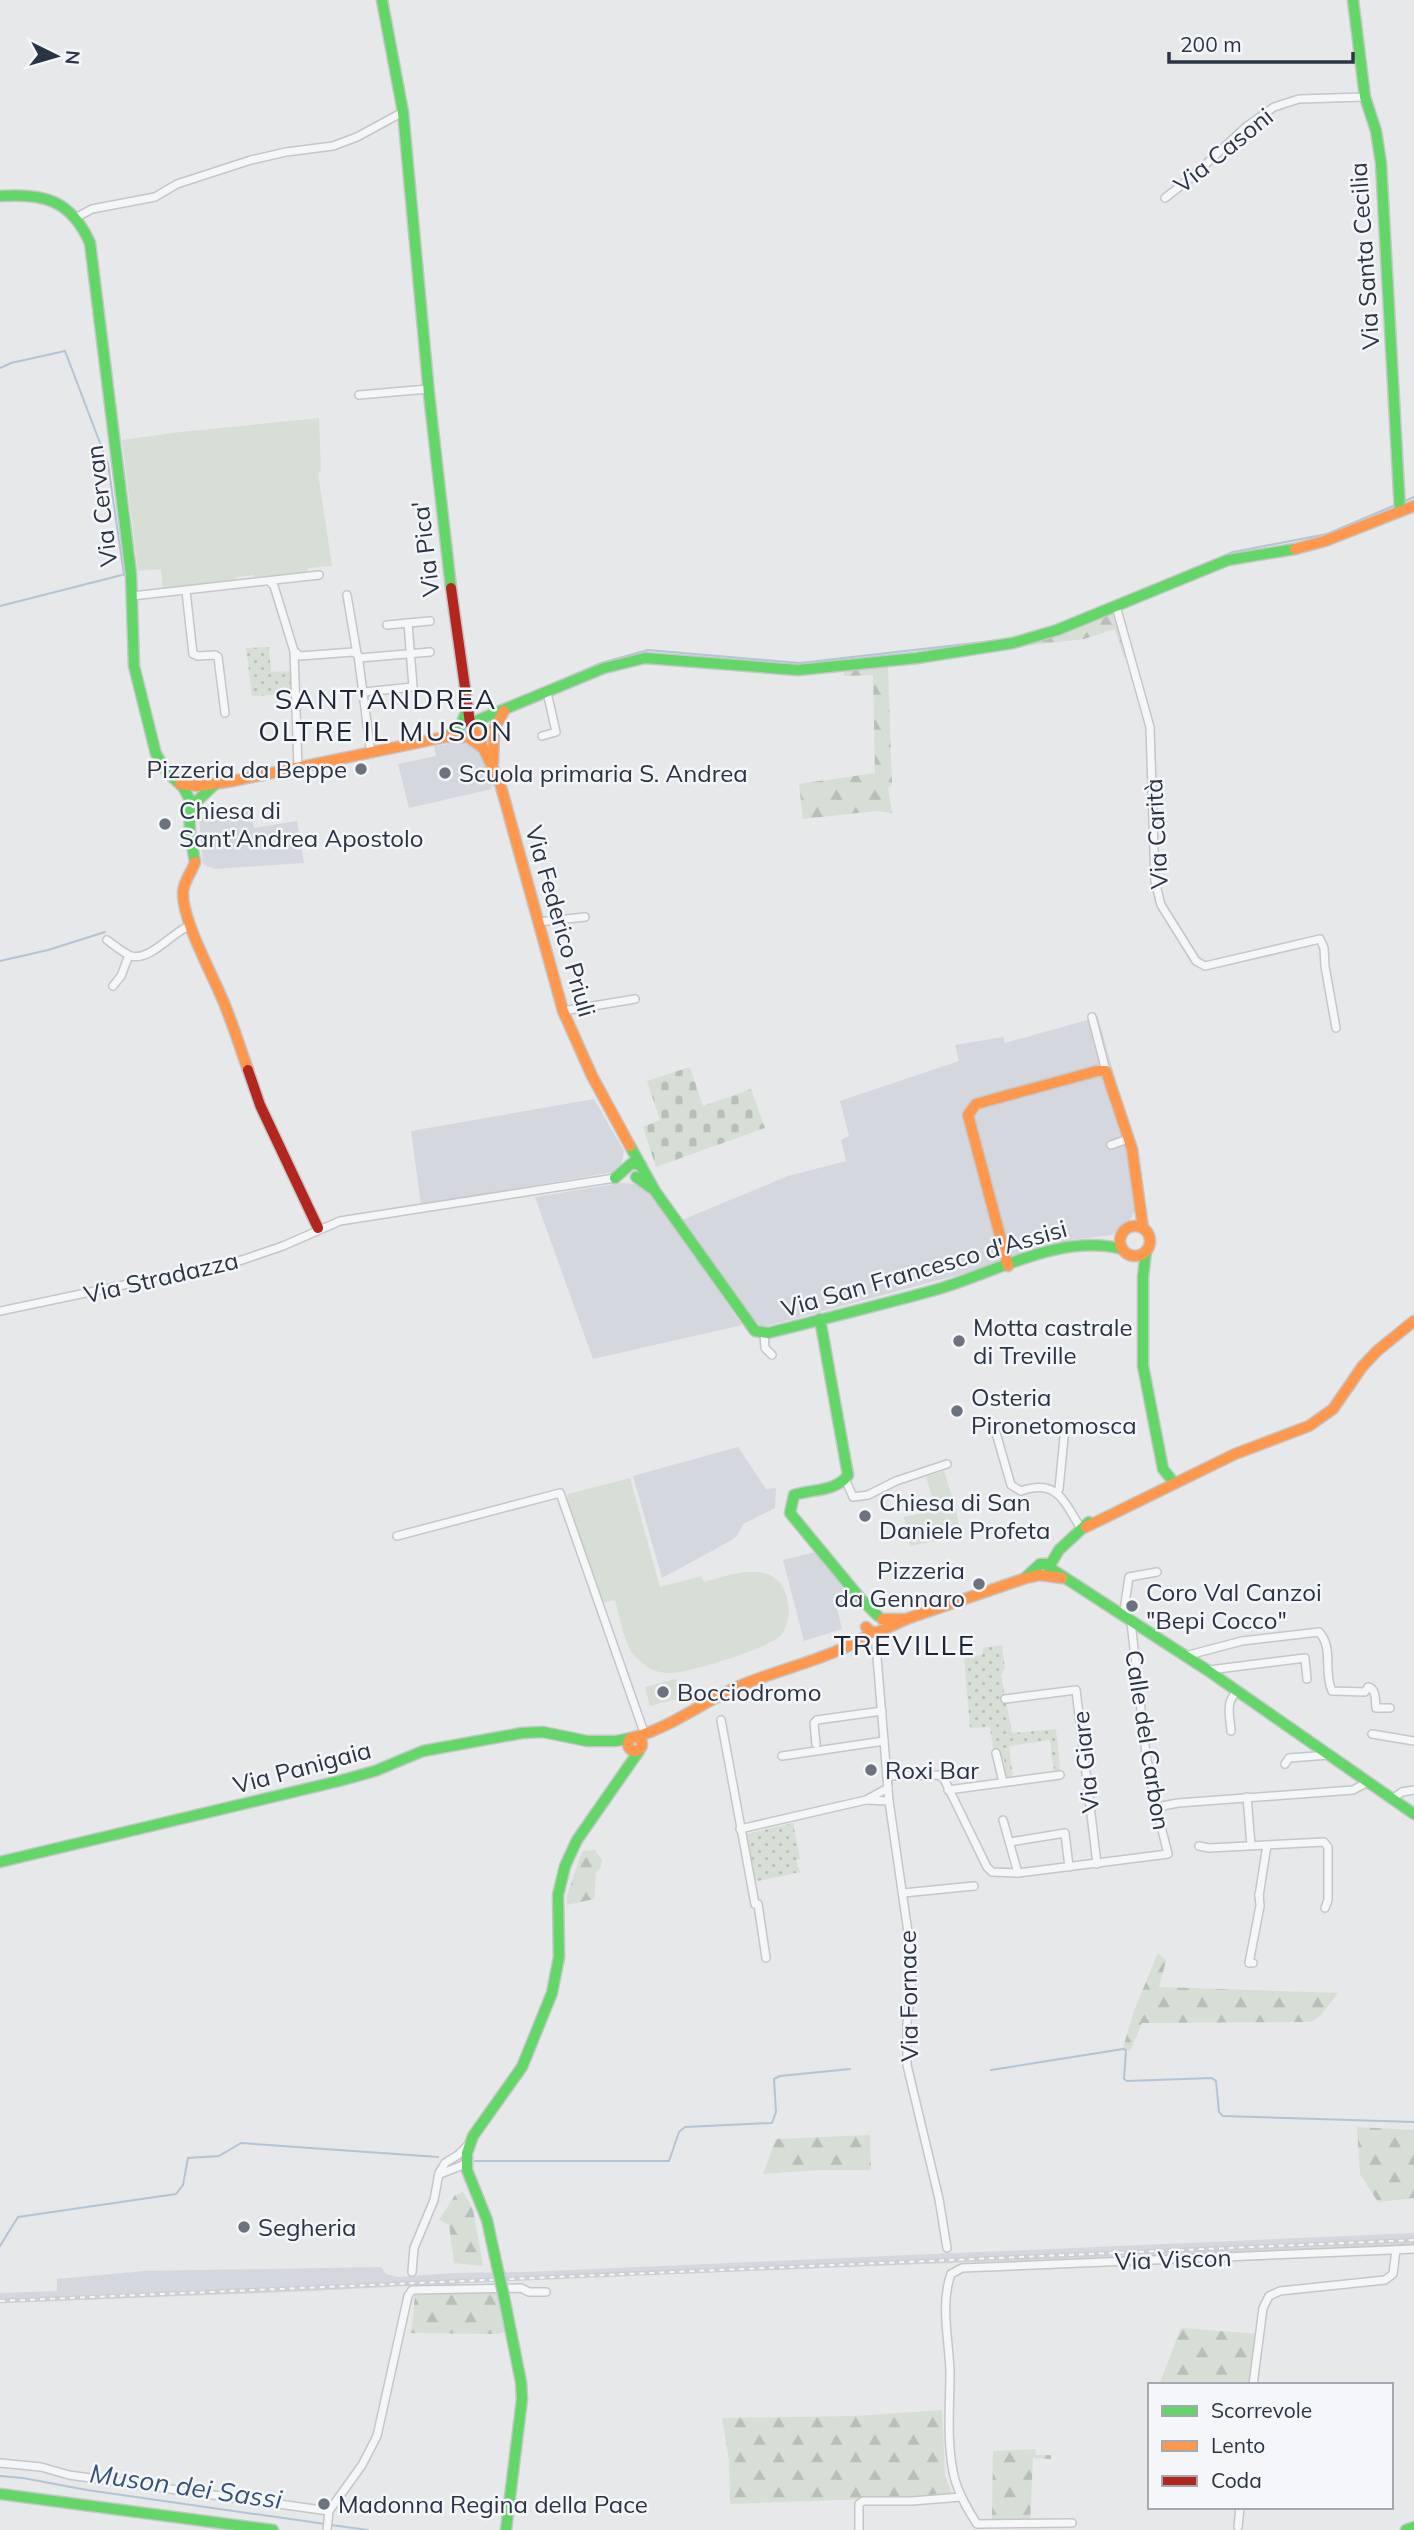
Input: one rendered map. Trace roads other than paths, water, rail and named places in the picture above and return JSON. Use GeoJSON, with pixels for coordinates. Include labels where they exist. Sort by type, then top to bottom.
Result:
{"type":"FeatureCollection","features":[{"type":"Feature","properties":{"kind":"main road","name":"Via Pica'"},"geometry":{"type":"LineString","coordinates":[[382,0],[403,112],[428,389],[468,728]]}},
{"type":"Feature","properties":{"kind":"main road","name":"Via Santa Cecilia"},"geometry":{"type":"LineString","coordinates":[[1353,0],[1365,97],[1376,131],[1381,163],[1399,511]]}},
{"type":"Feature","properties":{"kind":"main road"},"geometry":{"type":"LineString","coordinates":[[0,196],[20,194],[43,197],[56,201],[77,217]]}},
{"type":"Feature","properties":{"kind":"main road","name":"Via Cervan"},"geometry":{"type":"LineString","coordinates":[[77,217],[85,228],[90,243],[131,574],[134,666],[156,754],[167,772],[195,793]]}},
{"type":"Feature","properties":{"kind":"main road"},"geometry":{"type":"LineString","coordinates":[[318,1228],[260,1105],[225,1005],[191,925],[183,892],[186,879],[194,866],[190,835],[195,793],[214,785],[445,737],[604,667],[645,659],[798,670],[962,651],[1027,639],[1228,560],[1325,541],[1414,506]]}},
{"type":"Feature","properties":{"kind":"main road"},"geometry":{"type":"LineString","coordinates":[[495,772],[492,734],[496,721],[507,708]]}},
{"type":"Feature","properties":{"kind":"main road","name":"Via Federico Priuli"},"geometry":{"type":"LineString","coordinates":[[468,728],[483,748],[502,790],[563,1011],[597,1086],[626,1140],[635,1170],[655,1191],[737,1309],[761,1333]]}},
{"type":"Feature","properties":{"kind":"main road"},"geometry":{"type":"LineString","coordinates":[[1008,1266],[968,1120],[971,1110],[976,1104],[1097,1071],[1106,1071],[1137,1170],[1143,1228],[1150,1237],[1143,1277],[1143,1366],[1168,1475]]}},
{"type":"Feature","properties":{"kind":"main road"},"geometry":{"type":"LineString","coordinates":[[615,1178],[635,1170]]}},
{"type":"Feature","properties":{"kind":"main road"},"geometry":{"type":"LineString","coordinates":[[1139,1206],[1120,1239],[1122,1249],[1133,1256],[1143,1277]]}},
{"type":"Feature","properties":{"kind":"main road"},"geometry":{"type":"LineString","coordinates":[[1127,1230],[1143,1228]]}},
{"type":"Feature","properties":{"kind":"main road","name":"Via San Francesco d'Assisi"},"geometry":{"type":"LineString","coordinates":[[1102,1244],[1127,1230]]}},
{"type":"Feature","properties":{"kind":"main road","name":"Via San Francesco d'Assisi"},"geometry":{"type":"LineString","coordinates":[[761,1333],[937,1289],[1056,1249],[1102,1244],[1122,1249]]}},
{"type":"Feature","properties":{"kind":"main road"},"geometry":{"type":"LineString","coordinates":[[1133,1256],[1146,1251]]}},
{"type":"Feature","properties":{"kind":"main road"},"geometry":{"type":"LineString","coordinates":[[820,1319],[848,1472],[846,1481],[836,1486],[804,1491],[794,1496],[790,1513],[860,1598],[875,1625]]}},
{"type":"Feature","properties":{"kind":"main road"},"geometry":{"type":"LineString","coordinates":[[507,2525],[522,2382],[487,2220],[469,2176],[467,2160],[470,2143],[522,2067],[556,1979],[559,1947],[558,1895],[562,1875],[577,1840],[627,1767],[635,1744],[730,1690],[842,1647],[875,1625],[909,1618],[1026,1578],[1044,1569],[1084,1528],[1153,1489],[1235,1454],[1301,1430],[1333,1409],[1362,1367],[1414,1321]]}},
{"type":"Feature","properties":{"kind":"main road"},"geometry":{"type":"LineString","coordinates":[[1153,1489],[1168,1475],[1186,1474]]}},
{"type":"Feature","properties":{"kind":"main road"},"geometry":{"type":"LineString","coordinates":[[1044,1569],[1208,1670],[1414,1814]]}},
{"type":"Feature","properties":{"kind":"main road","name":"Via Panigaia"},"geometry":{"type":"LineString","coordinates":[[0,1862],[338,1781],[375,1771],[423,1751],[443,1746],[535,1732],[587,1741],[635,1744]]}},
{"type":"Feature","properties":{"kind":"main road"},"geometry":{"type":"LineString","coordinates":[[0,2494],[273,2530]]}},
{"type":"Feature","properties":{"kind":"main road"},"geometry":{"type":"LineString","coordinates":[[1406,2530],[1414,2527]]}},
{"type":"Feature","properties":{"kind":"street","name":"Via Casoni"},"geometry":{"type":"LineString","coordinates":[[1165,198],[1247,126],[1278,105],[1298,99],[1365,97]]}},
{"type":"Feature","properties":{"kind":"street"},"geometry":{"type":"LineString","coordinates":[[77,217],[92,209],[155,197],[177,184],[251,160],[333,145],[358,137],[403,112]]}},
{"type":"Feature","properties":{"kind":"street"},"geometry":{"type":"LineString","coordinates":[[359,395],[428,389]]}},
{"type":"Feature","properties":{"kind":"street"},"geometry":{"type":"LineString","coordinates":[[131,596],[319,575]]}},
{"type":"Feature","properties":{"kind":"street"},"geometry":{"type":"LineString","coordinates":[[270,582],[274,586],[295,651],[298,767]]}},
{"type":"Feature","properties":{"kind":"street"},"geometry":{"type":"LineString","coordinates":[[186,591],[193,654],[215,655],[219,659],[225,713]]}},
{"type":"Feature","properties":{"kind":"street"},"geometry":{"type":"LineString","coordinates":[[346,594],[364,692],[371,754]]}},
{"type":"Feature","properties":{"kind":"street","name":"Via Carità"},"geometry":{"type":"LineString","coordinates":[[1116,606],[1150,727],[1155,881],[1161,905],[1196,961],[1202,966],[1320,939],[1324,947],[1336,1028]]}},
{"type":"Feature","properties":{"kind":"street"},"geometry":{"type":"LineString","coordinates":[[387,625],[429,621]]}},
{"type":"Feature","properties":{"kind":"street"},"geometry":{"type":"LineString","coordinates":[[364,692],[412,688],[408,623]]}},
{"type":"Feature","properties":{"kind":"street"},"geometry":{"type":"LineString","coordinates":[[295,651],[300,656],[430,652]]}},
{"type":"Feature","properties":{"kind":"street"},"geometry":{"type":"LineString","coordinates":[[542,736],[556,732],[547,692]]}},
{"type":"Feature","properties":{"kind":"street"},"geometry":{"type":"LineString","coordinates":[[538,922],[585,917]]}},
{"type":"Feature","properties":{"kind":"street"},"geometry":{"type":"LineString","coordinates":[[107,940],[129,955],[136,956],[157,950],[178,930],[191,925]]}},
{"type":"Feature","properties":{"kind":"street"},"geometry":{"type":"LineString","coordinates":[[113,986],[121,976],[129,955]]}},
{"type":"Feature","properties":{"kind":"street"},"geometry":{"type":"LineString","coordinates":[[563,1011],[635,999]]}},
{"type":"Feature","properties":{"kind":"street"},"geometry":{"type":"LineString","coordinates":[[1092,1017],[1106,1071]]}},
{"type":"Feature","properties":{"kind":"street"},"geometry":{"type":"LineString","coordinates":[[1111,1145],[1128,1139]]}},
{"type":"Feature","properties":{"kind":"street","name":"Via Stradazza"},"geometry":{"type":"LineString","coordinates":[[0,1311],[242,1260],[340,1221],[615,1178]]}},
{"type":"Feature","properties":{"kind":"street"},"geometry":{"type":"LineString","coordinates":[[761,1333],[765,1348],[772,1355]]}},
{"type":"Feature","properties":{"kind":"street"},"geometry":{"type":"LineString","coordinates":[[1057,1492],[1065,1427]]}},
{"type":"Feature","properties":{"kind":"street"},"geometry":{"type":"LineString","coordinates":[[996,1433],[1011,1485],[1021,1491],[1038,1486],[1057,1492],[1084,1528]]}},
{"type":"Feature","properties":{"kind":"street"},"geometry":{"type":"LineString","coordinates":[[846,1481],[853,1497],[868,1496],[896,1481],[947,1464]]}},
{"type":"Feature","properties":{"kind":"street"},"geometry":{"type":"LineString","coordinates":[[397,1536],[560,1493],[635,1744]]}},
{"type":"Feature","properties":{"kind":"street","name":"Calle del Carbon"},"geometry":{"type":"LineString","coordinates":[[1097,1864],[1168,1854],[1145,1745],[1127,1620],[1129,1577],[1157,1572]]}},
{"type":"Feature","properties":{"kind":"street","name":"Via Fornace"},"geometry":{"type":"LineString","coordinates":[[875,1625],[888,1801],[913,1967],[907,2023],[907,2065],[939,2199],[947,2248]]}},
{"type":"Feature","properties":{"kind":"street"},"geometry":{"type":"LineString","coordinates":[[1185,1656],[1242,1641],[1320,1632],[1328,1646],[1328,1675],[1332,1691],[1365,1692],[1368,1687],[1374,1690],[1376,1708],[1390,1709]]}},
{"type":"Feature","properties":{"kind":"street"},"geometry":{"type":"LineString","coordinates":[[1208,1670],[1305,1658],[1307,1679]]}},
{"type":"Feature","properties":{"kind":"street","name":"Via Giare"},"geometry":{"type":"LineString","coordinates":[[1005,1699],[1076,1690],[1097,1864]]}},
{"type":"Feature","properties":{"kind":"street"},"geometry":{"type":"LineString","coordinates":[[1231,1731],[1229,1702],[1237,1692]]}},
{"type":"Feature","properties":{"kind":"street"},"geometry":{"type":"LineString","coordinates":[[816,1744],[814,1723],[817,1720],[882,1711]]}},
{"type":"Feature","properties":{"kind":"street"},"geometry":{"type":"LineString","coordinates":[[721,1720],[755,1904],[758,1904],[766,1958]]}},
{"type":"Feature","properties":{"kind":"street"},"geometry":{"type":"LineString","coordinates":[[1372,1734],[1414,1741]]}},
{"type":"Feature","properties":{"kind":"street"},"geometry":{"type":"LineString","coordinates":[[782,1756],[884,1741]]}},
{"type":"Feature","properties":{"kind":"street"},"geometry":{"type":"LineString","coordinates":[[996,1754],[1003,1782]]}},
{"type":"Feature","properties":{"kind":"street"},"geometry":{"type":"LineString","coordinates":[[1284,1764],[1289,1758],[1329,1755]]}},
{"type":"Feature","properties":{"kind":"street"},"geometry":{"type":"LineString","coordinates":[[1345,1789],[1354,1782],[1355,1773]]}},
{"type":"Feature","properties":{"kind":"street"},"geometry":{"type":"LineString","coordinates":[[887,1776],[939,1774],[990,1871],[1018,1872],[1097,1864]]}},
{"type":"Feature","properties":{"kind":"street"},"geometry":{"type":"LineString","coordinates":[[948,1790],[1060,1775]]}},
{"type":"Feature","properties":{"kind":"street"},"geometry":{"type":"LineString","coordinates":[[1157,1807],[1247,1797],[1356,1790],[1368,1782]]}},
{"type":"Feature","properties":{"kind":"street"},"geometry":{"type":"LineString","coordinates":[[866,1800],[888,1788]]}},
{"type":"Feature","properties":{"kind":"street"},"geometry":{"type":"LineString","coordinates":[[1392,1799],[1402,1792],[1414,1790]]}},
{"type":"Feature","properties":{"kind":"street"},"geometry":{"type":"LineString","coordinates":[[1247,1797],[1251,1845]]}},
{"type":"Feature","properties":{"kind":"street"},"geometry":{"type":"LineString","coordinates":[[740,1829],[866,1800],[888,1801]]}},
{"type":"Feature","properties":{"kind":"street"},"geometry":{"type":"LineString","coordinates":[[1003,1820],[1018,1872]]}},
{"type":"Feature","properties":{"kind":"street"},"geometry":{"type":"LineString","coordinates":[[1010,1842],[1065,1833],[1069,1867]]}},
{"type":"Feature","properties":{"kind":"street"},"geometry":{"type":"LineString","coordinates":[[1199,1846],[1209,1848],[1324,1842],[1328,1896],[1325,1908]]}},
{"type":"Feature","properties":{"kind":"street"},"geometry":{"type":"LineString","coordinates":[[1253,1963],[1249,1963],[1260,1906],[1258,1896],[1267,1844]]}},
{"type":"Feature","properties":{"kind":"street"},"geometry":{"type":"LineString","coordinates":[[903,1893],[974,1886]]}},
{"type":"Feature","properties":{"kind":"street"},"geometry":{"type":"LineString","coordinates":[[412,2272],[414,2248],[434,2200],[437,2180],[445,2163],[470,2143]]}},
{"type":"Feature","properties":{"kind":"street"},"geometry":{"type":"LineString","coordinates":[[454,2158],[467,2160]]}},
{"type":"Feature","properties":{"kind":"street"},"geometry":{"type":"LineString","coordinates":[[437,2180],[444,2170],[457,2167],[467,2160]]}},
{"type":"Feature","properties":{"kind":"street"},"geometry":{"type":"LineString","coordinates":[[457,2167],[465,2170],[469,2176]]}},
{"type":"Feature","properties":{"kind":"street","name":"Via Viscon"},"geometry":{"type":"LineString","coordinates":[[961,2497],[954,2477],[950,2419],[947,2285],[951,2274],[962,2268],[1414,2249]]}},
{"type":"Feature","properties":{"kind":"street"},"geometry":{"type":"LineString","coordinates":[[1253,2383],[1263,2308],[1269,2296],[1280,2291],[1385,2280],[1394,2274],[1396,2250]]}},
{"type":"Feature","properties":{"kind":"street"},"geometry":{"type":"LineString","coordinates":[[327,2530],[329,2513],[362,2465],[377,2436],[408,2296],[412,2290],[521,2288],[529,2292],[546,2292]]}},
{"type":"Feature","properties":{"kind":"street"},"geometry":{"type":"LineString","coordinates":[[0,2463],[41,2467],[69,2475],[329,2513]]}},
{"type":"Feature","properties":{"kind":"street"},"geometry":{"type":"LineString","coordinates":[[859,2530],[859,2504],[863,2501],[961,2497],[977,2524],[1072,2523]]}},
{"type":"Feature","properties":{"kind":"street"},"geometry":{"type":"LineString","coordinates":[[1238,2527],[1240,2509]]}},
{"type":"Feature","properties":{"kind":"waterway"},"geometry":{"type":"LineString","coordinates":[[0,368],[65,351],[108,464],[124,575]]}},
{"type":"Feature","properties":{"kind":"waterway"},"geometry":{"type":"LineString","coordinates":[[1405,501],[1414,497]]}},
{"type":"Feature","properties":{"kind":"waterway"},"geometry":{"type":"LineString","coordinates":[[1166,580],[1233,552],[1327,534],[1393,506]]}},
{"type":"Feature","properties":{"kind":"waterway"},"geometry":{"type":"LineString","coordinates":[[449,532],[456,585]]}},
{"type":"Feature","properties":{"kind":"waterway"},"geometry":{"type":"LineString","coordinates":[[0,606],[122,575]]}},
{"type":"Feature","properties":{"kind":"waterway"},"geometry":{"type":"LineString","coordinates":[[503,705],[601,663],[648,650],[800,663],[1010,639]]}},
{"type":"Feature","properties":{"kind":"waterway"},"geometry":{"type":"LineString","coordinates":[[0,961],[48,950],[105,932]]}},
{"type":"Feature","properties":{"kind":"waterway"},"geometry":{"type":"LineString","coordinates":[[991,2070],[1123,2049],[1126,2050],[1124,2079],[1127,2081],[1212,2078],[1216,2081],[1219,2112],[1223,2116],[1414,2122]]}},
{"type":"Feature","properties":{"kind":"waterway"},"geometry":{"type":"LineString","coordinates":[[475,2161],[669,2161],[679,2132],[685,2127],[772,2123],[776,2112],[774,2079],[780,2076],[850,2069]]}},
{"type":"Feature","properties":{"kind":"waterway"},"geometry":{"type":"LineString","coordinates":[[0,2246],[18,2217],[176,2194],[183,2185],[188,2158],[219,2156],[241,2143],[438,2157]]}},
{"type":"Feature","properties":{"kind":"waterway","name":"Muson dei Sassi"},"geometry":{"type":"LineString","coordinates":[[0,2476],[325,2524]]}},
{"type":"Feature","properties":{"kind":"waterway","name":"Muson dei Sassi"},"geometry":{"type":"LineString","coordinates":[[331,2525],[368,2530]]}},
{"type":"Feature","properties":{"kind":"railway"},"geometry":{"type":"LineString","coordinates":[[0,2301],[1414,2240]]}},
{"type":"Feature","properties":{"kind":"place","name":"Pizzeria da Beppe"},"geometry":{"type":"Point","coordinates":[361,769]}},
{"type":"Feature","properties":{"kind":"place","name":"Scuola primaria S. Andrea"},"geometry":{"type":"Point","coordinates":[445,773]}},
{"type":"Feature","properties":{"kind":"place","name":"Chiesa di Sant'Andrea Apostolo"},"geometry":{"type":"Point","coordinates":[165,824]}},
{"type":"Feature","properties":{"kind":"place","name":"Motta castrale di Treville"},"geometry":{"type":"Point","coordinates":[959,1341]}},
{"type":"Feature","properties":{"kind":"place","name":"Osteria Pironetomosca"},"geometry":{"type":"Point","coordinates":[957,1411]}},
{"type":"Feature","properties":{"kind":"place","name":"Chiesa di San Daniele Profeta"},"geometry":{"type":"Point","coordinates":[865,1516]}},
{"type":"Feature","properties":{"kind":"place","name":"Pizzeria da Gennaro"},"geometry":{"type":"Point","coordinates":[979,1584]}},
{"type":"Feature","properties":{"kind":"place","name":"Coro Val Canzoi \"Bepi Cocco\""},"geometry":{"type":"Point","coordinates":[1132,1606]}},
{"type":"Feature","properties":{"kind":"place","name":"Bocciodromo"},"geometry":{"type":"Point","coordinates":[663,1692]}},
{"type":"Feature","properties":{"kind":"place","name":"Roxi Bar"},"geometry":{"type":"Point","coordinates":[871,1770]}},
{"type":"Feature","properties":{"kind":"place","name":"Segheria"},"geometry":{"type":"Point","coordinates":[244,2227]}},
{"type":"Feature","properties":{"kind":"place","name":"Madonna Regina della Pace"},"geometry":{"type":"Point","coordinates":[324,2504]}},
{"type":"Feature","properties":{"kind":"district","name":"SANT'ANDREA OLTRE IL MUSON"},"geometry":{"type":"Point","coordinates":[386,714]}},
{"type":"Feature","properties":{"kind":"district","name":"TREVILLE"},"geometry":{"type":"Point","coordinates":[905,1644]}}]}
